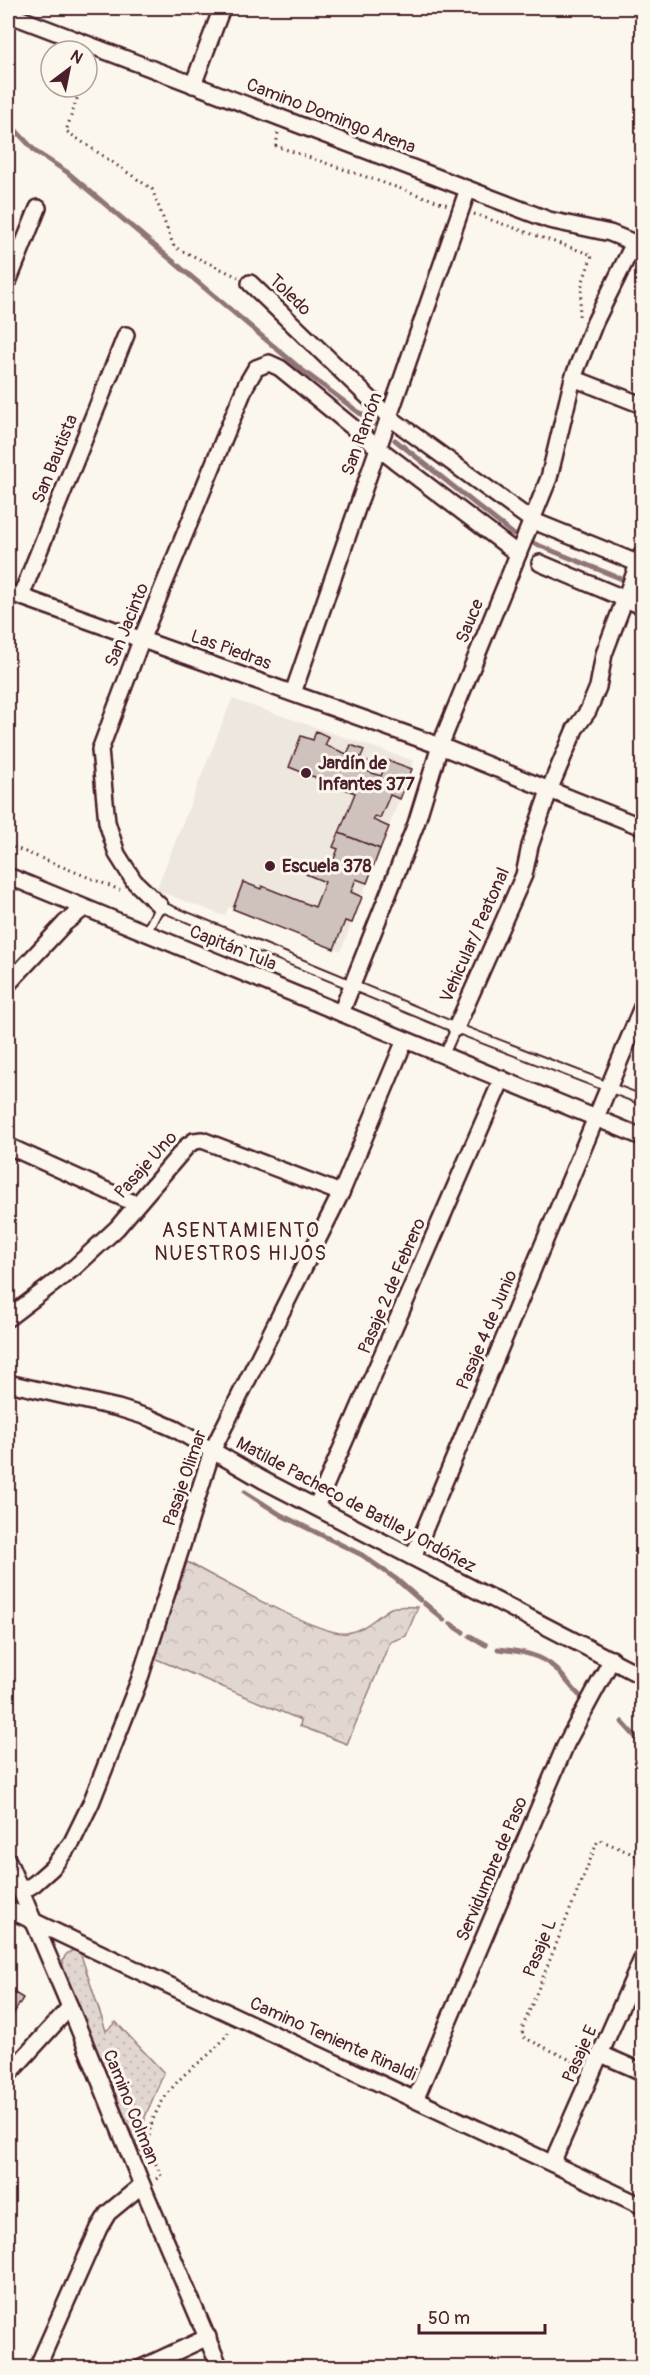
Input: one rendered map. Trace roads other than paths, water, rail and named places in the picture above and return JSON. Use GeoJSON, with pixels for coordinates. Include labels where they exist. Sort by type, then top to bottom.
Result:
{"type":"FeatureCollection","features":[{"type":"Feature","properties":{"kind":"street"},"geometry":{"type":"LineString","coordinates":[[193,85],[222,8]]}},
{"type":"Feature","properties":{"kind":"street","name":"Camino Domingo Arena"},"geometry":{"type":"LineString","coordinates":[[8,14],[549,220],[610,233],[638,245]]}},
{"type":"Feature","properties":{"kind":"street","name":"San Ramón"},"geometry":{"type":"LineString","coordinates":[[293,693],[468,189]]}},
{"type":"Feature","properties":{"kind":"street"},"geometry":{"type":"LineString","coordinates":[[8,282],[38,208]]}},
{"type":"Feature","properties":{"kind":"street","name":"Sauce"},"geometry":{"type":"LineString","coordinates":[[341,1013],[416,824],[440,746],[549,477],[573,378],[596,322],[638,245]]}},
{"type":"Feature","properties":{"kind":"street","name":"Toledo"},"geometry":{"type":"LineString","coordinates":[[250,283],[389,417],[531,520]]}},
{"type":"Feature","properties":{"kind":"street","name":"San Bautista"},"geometry":{"type":"LineString","coordinates":[[14,594],[126,335]]}},
{"type":"Feature","properties":{"kind":"street","name":"San Jacinto"},"geometry":{"type":"LineString","coordinates":[[160,906],[134,881],[117,854],[107,822],[100,750],[142,638],[246,386],[256,368],[269,363],[280,368],[377,447]]}},
{"type":"Feature","properties":{"kind":"street"},"geometry":{"type":"LineString","coordinates":[[573,378],[642,405]]}},
{"type":"Feature","properties":{"kind":"street"},"geometry":{"type":"LineString","coordinates":[[377,447],[518,554]]}},
{"type":"Feature","properties":{"kind":"street","name":"Vehicular/ Peatonal"},"geometry":{"type":"LineString","coordinates":[[456,1028],[524,875],[530,846],[550,788],[575,729],[588,711],[598,687],[604,654],[641,561],[531,520]]}},
{"type":"Feature","properties":{"kind":"street"},"geometry":{"type":"LineString","coordinates":[[540,563],[642,606]]}},
{"type":"Feature","properties":{"kind":"street","name":"Las Piedras"},"geometry":{"type":"LineString","coordinates":[[14,594],[440,746]]}},
{"type":"Feature","properties":{"kind":"street"},"geometry":{"type":"LineString","coordinates":[[440,746],[550,788],[642,827]]}},
{"type":"Feature","properties":{"kind":"street","name":"Capitán Tula"},"geometry":{"type":"LineString","coordinates":[[8,876],[642,1137]]}},
{"type":"Feature","properties":{"kind":"street"},"geometry":{"type":"LineString","coordinates":[[8,984],[65,923],[84,908]]}},
{"type":"Feature","properties":{"kind":"street","name":"Pasaje 4 de Junio"},"geometry":{"type":"LineString","coordinates":[[413,1557],[642,1007]]}},
{"type":"Feature","properties":{"kind":"street","name":"Pasaje Olimar"},"geometry":{"type":"LineString","coordinates":[[21,1892],[52,1868],[72,1842],[91,1803],[139,1681],[212,1451],[341,1193],[405,1040]]}},
{"type":"Feature","properties":{"kind":"street","name":"Pasaje 2 de Febrero"},"geometry":{"type":"LineString","coordinates":[[316,1507],[502,1079]]}},
{"type":"Feature","properties":{"kind":"street","name":"Pasaje Uno"},"geometry":{"type":"LineString","coordinates":[[8,1318],[75,1267],[117,1228],[187,1146],[194,1141],[202,1140],[341,1193]]}},
{"type":"Feature","properties":{"kind":"street"},"geometry":{"type":"LineString","coordinates":[[8,1146],[136,1204]]}},
{"type":"Feature","properties":{"kind":"street","name":"Matilde Pacheco de Batlle y Ordóñez"},"geometry":{"type":"LineString","coordinates":[[8,1383],[150,1418],[175,1429],[316,1507],[642,1676]]}},
{"type":"Feature","properties":{"kind":"street","name":"Servidumbre de Paso"},"geometry":{"type":"LineString","coordinates":[[416,2098],[566,1744],[612,1659]]}},
{"type":"Feature","properties":{"kind":"street","name":"Camino Colman"},"geometry":{"type":"LineString","coordinates":[[8,1861],[70,2007],[141,2185],[220,2367]]}},
{"type":"Feature","properties":{"kind":"street","name":"Camino Teniente Rinaldi"},"geometry":{"type":"LineString","coordinates":[[8,1909],[416,2098],[642,2206]]}},
{"type":"Feature","properties":{"kind":"street","name":"Pasaje E"},"geometry":{"type":"LineString","coordinates":[[552,2163],[642,1959]]}},
{"type":"Feature","properties":{"kind":"street"},"geometry":{"type":"LineString","coordinates":[[8,2075],[70,2007]]}},
{"type":"Feature","properties":{"kind":"street"},"geometry":{"type":"LineString","coordinates":[[601,2054],[642,2072]]}},
{"type":"Feature","properties":{"kind":"street"},"geometry":{"type":"LineString","coordinates":[[37,2367],[99,2228],[108,2213],[141,2185]]}},
{"type":"Feature","properties":{"kind":"street"},"geometry":{"type":"LineString","coordinates":[[141,2367],[208,2337]]}},
{"type":"Feature","properties":{"kind":"lane"},"geometry":{"type":"LineString","coordinates":[[146,933],[160,906],[456,1028],[642,1100]]}},
{"type":"Feature","properties":{"kind":"lane"},"geometry":{"type":"LineString","coordinates":[[444,1055],[456,1028]]}},
{"type":"Feature","properties":{"kind":"waterway"},"geometry":{"type":"LineString","coordinates":[[8,122],[36,152],[67,172],[302,370],[377,426]]}},
{"type":"Feature","properties":{"kind":"waterway"},"geometry":{"type":"LineString","coordinates":[[395,440],[513,534]]}},
{"type":"Feature","properties":{"kind":"waterway"},"geometry":{"type":"LineString","coordinates":[[528,541],[622,579]]}},
{"type":"Feature","properties":{"kind":"waterway"},"geometry":{"type":"LineString","coordinates":[[245,1492],[281,1515],[362,1555],[396,1579],[420,1600]]}},
{"type":"Feature","properties":{"kind":"waterway"},"geometry":{"type":"LineString","coordinates":[[424,1603],[444,1620]]}},
{"type":"Feature","properties":{"kind":"waterway"},"geometry":{"type":"LineString","coordinates":[[451,1624],[463,1632]]}},
{"type":"Feature","properties":{"kind":"waterway"},"geometry":{"type":"LineString","coordinates":[[470,1636],[486,1645]]}},
{"type":"Feature","properties":{"kind":"waterway"},"geometry":{"type":"LineString","coordinates":[[498,1649],[521,1652],[543,1660],[556,1669],[579,1695]]}},
{"type":"Feature","properties":{"kind":"waterway"},"geometry":{"type":"LineString","coordinates":[[622,1722],[642,1744]]}},
{"type":"Feature","properties":{"kind":"place","name":"Jardín de Infantes 377"},"geometry":{"type":"Point","coordinates":[306,773]}},
{"type":"Feature","properties":{"kind":"place","name":"Escuela 378"},"geometry":{"type":"Point","coordinates":[270,866]}},
{"type":"Feature","properties":{"kind":"district","name":"ASENTAMIENTO NUESTROS HIJOS"},"geometry":{"type":"Point","coordinates":[241,1242]}}]}
